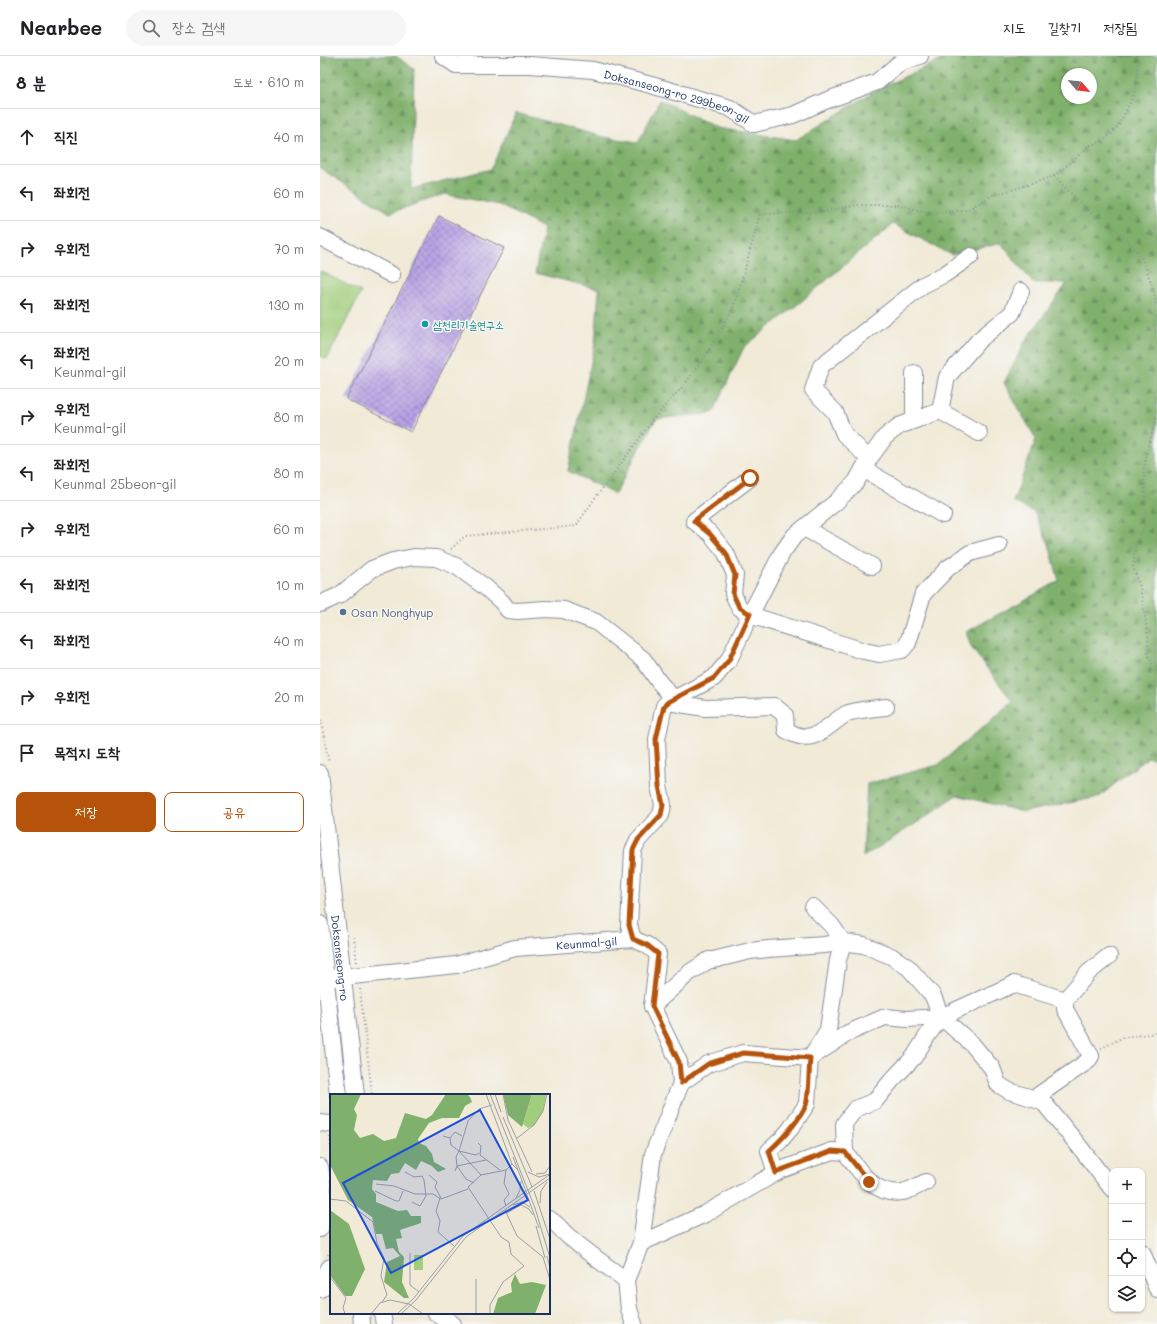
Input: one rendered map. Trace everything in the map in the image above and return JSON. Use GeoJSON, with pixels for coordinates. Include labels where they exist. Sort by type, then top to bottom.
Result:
{"type":"FeatureCollection","features":[{"type":"Feature","properties":{"kind":"main road"},"geometry":{"type":"LineString","coordinates":[[320,1287],[330,1271]]}},
{"type":"Feature","properties":{"kind":"street","name":"Doksanseong-ro 299beon-gil"},"geometry":{"type":"LineString","coordinates":[[443,56],[456,65],[530,64],[593,70],[730,108],[754,124],[793,115],[825,101],[877,82],[901,62],[920,56]]}},
{"type":"Feature","properties":{"kind":"street"},"geometry":{"type":"LineString","coordinates":[[320,237],[392,275]]}},
{"type":"Feature","properties":{"kind":"street"},"geometry":{"type":"LineString","coordinates":[[943,515],[866,464],[844,434],[835,412],[814,390],[821,366],[923,284],[945,274],[971,256]]}},
{"type":"Feature","properties":{"kind":"street"},"geometry":{"type":"LineString","coordinates":[[940,411],[947,377],[979,340],[1012,313],[1021,291]]}},
{"type":"Feature","properties":{"kind":"street"},"geometry":{"type":"LineString","coordinates":[[914,373],[914,420]]}},
{"type":"Feature","properties":{"kind":"street"},"geometry":{"type":"LineString","coordinates":[[633,939],[629,925],[633,850],[638,840],[661,815],[663,805],[659,786],[656,739],[664,706],[714,678],[729,660],[750,614],[782,553],[794,536],[841,497],[856,482],[866,464],[885,437],[899,426],[940,411],[979,432]]}},
{"type":"Feature","properties":{"kind":"street"},"geometry":{"type":"LineString","coordinates":[[750,478],[694,521],[710,534],[726,553],[735,575],[733,594],[739,607],[750,614],[795,630],[879,654],[902,650],[908,643],[923,594],[948,568],[970,553],[999,545]]}},
{"type":"Feature","properties":{"kind":"street"},"geometry":{"type":"LineString","coordinates":[[804,528],[872,566]]}},
{"type":"Feature","properties":{"kind":"street"},"geometry":{"type":"LineString","coordinates":[[320,604],[340,595],[372,569],[393,561],[414,557],[439,559],[456,566],[485,586],[502,602],[508,610],[564,610],[596,622],[643,659],[671,701],[705,708],[774,706],[785,715],[786,730],[795,736],[814,736],[828,729],[847,713],[886,707]]}},
{"type":"Feature","properties":{"kind":"street","name":"Doksanseong-ro"},"geometry":{"type":"LineString","coordinates":[[320,773],[356,1094]]}},
{"type":"Feature","properties":{"kind":"street"},"geometry":{"type":"LineString","coordinates":[[813,907],[832,926],[843,942]]}},
{"type":"Feature","properties":{"kind":"street","name":"Doksanseong-ro"},"geometry":{"type":"LineString","coordinates":[[320,924],[323,978],[338,1094]]}},
{"type":"Feature","properties":{"kind":"street","name":"Keunmal-gil"},"geometry":{"type":"LineString","coordinates":[[323,978],[456,965],[515,948],[633,939],[647,945],[658,954],[652,1006]]}},
{"type":"Feature","properties":{"kind":"street"},"geometry":{"type":"LineString","coordinates":[[776,1173],[769,1151],[791,1128],[806,1104],[810,1058],[828,1030],[838,960],[843,942]]}},
{"type":"Feature","properties":{"kind":"street"},"geometry":{"type":"LineString","coordinates":[[634,1324],[629,1309],[626,1280],[641,1243],[653,1154],[681,1083],[679,1062],[652,1006],[689,973],[709,960],[756,950],[824,945],[843,942],[864,945],[891,956],[909,968],[933,996],[941,1018],[972,1044],[992,1068],[998,1084],[1009,1091],[1044,1103],[1109,1185]]}},
{"type":"Feature","properties":{"kind":"street"},"geometry":{"type":"LineString","coordinates":[[1033,1099],[1088,1062],[1091,1056],[1065,1009],[1065,1000],[1089,972],[1109,956]]}},
{"type":"Feature","properties":{"kind":"street"},"geometry":{"type":"LineString","coordinates":[[681,1083],[708,1064],[743,1053],[810,1058],[848,1033],[885,1018],[941,1018],[1014,984],[1065,1000]]}},
{"type":"Feature","properties":{"kind":"street"},"geometry":{"type":"LineString","coordinates":[[926,1182],[904,1192],[890,1193],[869,1182],[845,1152],[844,1124],[855,1109],[875,1101],[892,1080],[914,1057],[927,1036],[941,1018]]}},
{"type":"Feature","properties":{"kind":"street"},"geometry":{"type":"LineString","coordinates":[[320,1123],[330,1124]]}},
{"type":"Feature","properties":{"kind":"street"},"geometry":{"type":"LineString","coordinates":[[641,1243],[705,1214],[781,1170],[832,1151],[845,1152]]}},
{"type":"Feature","properties":{"kind":"street"},"geometry":{"type":"LineString","coordinates":[[320,1167],[324,1197],[324,1215],[320,1229]]}},
{"type":"Feature","properties":{"kind":"street"},"geometry":{"type":"LineString","coordinates":[[550,1220],[555,1222],[566,1234],[590,1254],[626,1280]]}},
{"type":"Feature","properties":{"kind":"street"},"geometry":{"type":"LineString","coordinates":[[1145,1259],[1157,1289]]}},
{"type":"Feature","properties":{"kind":"street"},"geometry":{"type":"LineString","coordinates":[[361,1314],[362,1324]]}},
{"type":"Feature","properties":{"kind":"street"},"geometry":{"type":"LineString","coordinates":[[382,1314],[384,1324]]}},
{"type":"Feature","properties":{"kind":"street"},"geometry":{"type":"LineString","coordinates":[[438,1314],[453,1324]]}},
{"type":"Feature","properties":{"kind":"path"},"geometry":{"type":"LineString","coordinates":[[439,559],[465,536],[576,526],[655,417],[685,384],[716,338],[733,308],[760,214],[821,212],[857,205],[897,205],[930,213],[967,210],[993,195],[1054,176],[1070,164],[1088,146],[1102,141],[1118,126],[1134,94],[1138,62]]}},
{"type":"Feature","properties":{"kind":"path"},"geometry":{"type":"LineString","coordinates":[[1054,176],[1089,212],[1120,234],[1142,258],[1151,282],[1157,306]]}},
{"type":"Feature","properties":{"kind":"path"},"geometry":{"type":"LineString","coordinates":[[1157,418],[1149,442],[1144,468],[1146,514],[1144,526],[1136,543],[1133,566],[1140,587],[1148,635],[1148,655],[1157,673]]}},
{"type":"Feature","properties":{"kind":"path"},"geometry":{"type":"LineString","coordinates":[[1088,1050],[1108,1046],[1124,1037],[1157,1033]]}},
{"type":"Feature","properties":{"kind":"green space"},"geometry":{"type":"Polygon","coordinates":[[[320,56],[396,56],[414,69],[411,189],[491,169],[516,113],[603,137],[638,142],[660,100],[717,128],[796,140],[876,90],[949,56],[1157,56],[1157,760],[1148,757],[1099,797],[1023,812],[957,795],[926,817],[863,857],[867,784],[938,765],[1013,702],[971,647],[966,632],[1059,581],[1049,544],[1034,512],[1013,502],[1036,439],[1004,383],[1025,342],[1067,283],[1033,283],[1001,243],[952,255],[893,224],[797,305],[744,347],[713,413],[656,419],[615,494],[568,471],[595,344],[599,289],[535,273],[544,228],[499,205],[444,194],[390,213],[320,168],[320,56]]]}},
{"type":"Feature","properties":{"kind":"green space"},"geometry":{"type":"Polygon","coordinates":[[[320,271],[361,292],[327,359],[320,356],[320,271]]]}},
{"type":"Feature","properties":{"kind":"building","name":"삼천리기술연구소"},"geometry":{"type":"Polygon","coordinates":[[[439,216],[504,248],[411,432],[346,399],[439,216]]]}},
{"type":"Feature","properties":{"kind":"place","name":"삼천리기술연구소"},"geometry":{"type":"Point","coordinates":[425,324]}},
{"type":"Feature","properties":{"kind":"place","name":"Osan Nonghyup"},"geometry":{"type":"Point","coordinates":[343,612]}},
{"type":"Feature","properties":{"kind":"route"},"geometry":{"type":"LineString","coordinates":[[750,478],[694,521],[710,534],[726,553],[735,575],[733,594],[739,607],[750,614],[729,660],[714,678],[668,702],[664,706],[656,739],[659,786],[663,805],[661,815],[638,840],[633,850],[629,925],[633,939],[647,945],[658,954],[652,1006],[679,1062],[681,1083],[708,1064],[743,1053],[810,1058],[806,1104],[791,1128],[769,1151],[776,1173],[832,1151],[845,1152],[869,1182]]}}]}
